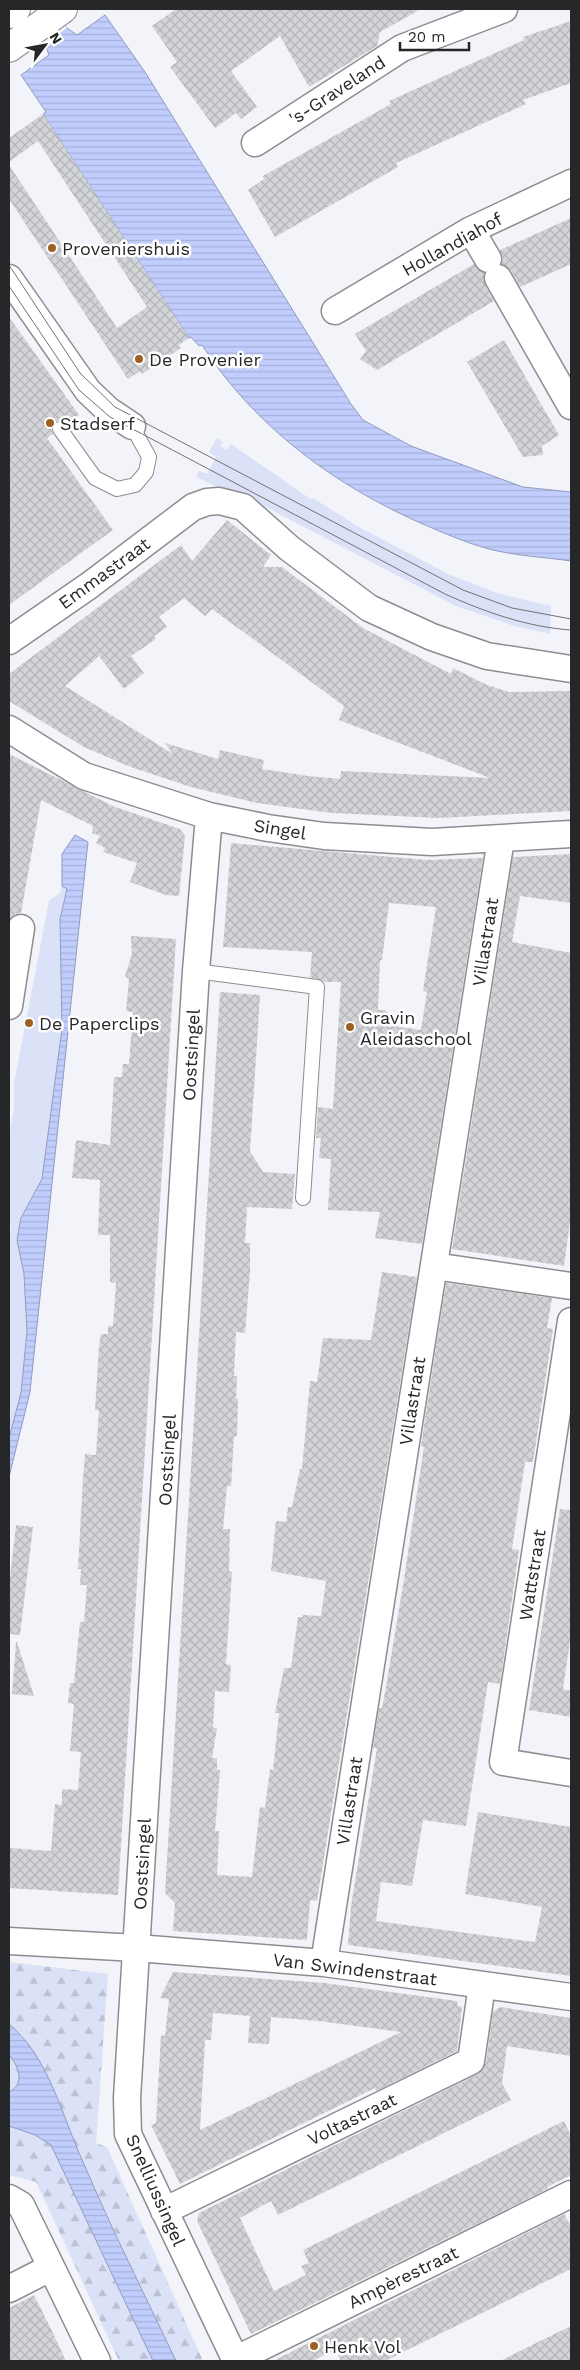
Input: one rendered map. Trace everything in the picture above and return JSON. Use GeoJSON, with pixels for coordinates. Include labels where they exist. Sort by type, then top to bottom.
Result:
{"type":"FeatureCollection","features":[{"type":"Feature","properties":{"kind":"main road"},"geometry":{"type":"LineString","coordinates":[[9,14],[16,9]]}},
{"type":"Feature","properties":{"kind":"main road"},"geometry":{"type":"LineString","coordinates":[[9,48],[60,11]]}},
{"type":"Feature","properties":{"kind":"street","name":"'s-Graveland"},"geometry":{"type":"LineString","coordinates":[[255,143],[402,48],[504,9]]}},
{"type":"Feature","properties":{"kind":"street","name":"Hollandiahof"},"geometry":{"type":"LineString","coordinates":[[335,311],[471,230],[571,183]]}},
{"type":"Feature","properties":{"kind":"street"},"geometry":{"type":"LineString","coordinates":[[471,230],[571,406]]}},
{"type":"Feature","properties":{"kind":"street"},"geometry":{"type":"LineString","coordinates":[[10,282],[88,391],[108,410],[132,426]]}},
{"type":"Feature","properties":{"kind":"street","name":"Emmastraat"},"geometry":{"type":"LineString","coordinates":[[9,641],[90,585],[198,504],[218,501],[243,507],[288,548],[369,608],[432,637],[487,656],[571,669]]}},
{"type":"Feature","properties":{"kind":"street","name":"Singel"},"geometry":{"type":"LineString","coordinates":[[9,729],[84,776],[209,816],[268,828],[324,836],[432,842],[571,834]]}},
{"type":"Feature","properties":{"kind":"street","name":"Oostsingel"},"geometry":{"type":"LineString","coordinates":[[137,1948],[196,971],[209,816]]}},
{"type":"Feature","properties":{"kind":"street","name":"Villastraat"},"geometry":{"type":"LineString","coordinates":[[324,1964],[501,839]]}},
{"type":"Feature","properties":{"kind":"street"},"geometry":{"type":"LineString","coordinates":[[9,1006],[21,928]]}},
{"type":"Feature","properties":{"kind":"street"},"geometry":{"type":"LineString","coordinates":[[434,1266],[571,1286]]}},
{"type":"Feature","properties":{"kind":"street","name":"Wattstraat"},"geometry":{"type":"LineString","coordinates":[[571,1321],[503,1762],[571,1773]]}},
{"type":"Feature","properties":{"kind":"street","name":"Van Swindenstraat"},"geometry":{"type":"LineString","coordinates":[[9,1941],[137,1948],[324,1964],[571,1998]]}},
{"type":"Feature","properties":{"kind":"street","name":"Snelliussingel"},"geometry":{"type":"LineString","coordinates":[[137,1948],[127,2098],[128,2134],[235,2361]]}},
{"type":"Feature","properties":{"kind":"street","name":"Voltastraat"},"geometry":{"type":"LineString","coordinates":[[164,2211],[471,2061],[482,1985]]}},
{"type":"Feature","properties":{"kind":"street","name":"Ampèrestraat"},"geometry":{"type":"LineString","coordinates":[[235,2361],[571,2194]]}},
{"type":"Feature","properties":{"kind":"street"},"geometry":{"type":"LineString","coordinates":[[9,2198],[21,2205],[50,2268],[97,2361]]}},
{"type":"Feature","properties":{"kind":"street"},"geometry":{"type":"LineString","coordinates":[[9,2289],[50,2268]]}},
{"type":"Feature","properties":{"kind":"lane"},"geometry":{"type":"LineString","coordinates":[[60,429],[95,478],[116,489],[135,485],[146,472],[149,457],[132,426]]}},
{"type":"Feature","properties":{"kind":"lane"},"geometry":{"type":"LineString","coordinates":[[196,971],[316,987],[303,1198]]}},
{"type":"Feature","properties":{"kind":"green space"},"geometry":{"type":"Polygon","coordinates":[[[217,438],[223,442],[220,446],[227,450],[231,444],[312,500],[313,498],[357,526],[448,574],[497,593],[551,606],[550,634],[514,626],[456,606],[258,503],[255,505],[196,477],[199,471],[207,474],[216,457],[209,452],[217,438]]]}},
{"type":"Feature","properties":{"kind":"green space"},"geometry":{"type":"Polygon","coordinates":[[[62,886],[67,889],[60,919],[62,1029],[42,1179],[21,1218],[17,1240],[24,1274],[27,1331],[21,1393],[9,1438],[9,1237],[11,1229],[9,1218],[9,1136],[14,1109],[14,1083],[49,901],[60,893],[62,886]]]}},
{"type":"Feature","properties":{"kind":"green space"},"geometry":{"type":"Polygon","coordinates":[[[9,1962],[108,1974],[96,2143],[107,2147],[203,2361],[176,2361],[23,2036],[9,2024],[9,1962]]]}},
{"type":"Feature","properties":{"kind":"green space"},"geometry":{"type":"Polygon","coordinates":[[[9,2055],[15,2064],[19,2079],[14,2089],[9,2092],[9,2055]]]}},
{"type":"Feature","properties":{"kind":"green space"},"geometry":{"type":"Polygon","coordinates":[[[9,2126],[35,2135],[51,2145],[153,2361],[119,2361],[36,2182],[9,2175],[9,2126]]]}},
{"type":"Feature","properties":{"kind":"water"},"geometry":{"type":"Polygon","coordinates":[[[20,9],[54,9],[67,28],[77,35],[105,15],[145,72],[351,404],[363,420],[411,446],[523,487],[571,492],[571,561],[489,549],[425,525],[360,492],[329,473],[272,428],[223,375],[202,345],[199,346],[191,337],[189,338],[43,114],[46,112],[21,75],[49,55],[45,44],[20,9]]]}},
{"type":"Feature","properties":{"kind":"water"},"geometry":{"type":"Polygon","coordinates":[[[75,835],[88,842],[30,1392],[9,1477],[9,1438],[21,1393],[27,1331],[24,1274],[17,1240],[21,1218],[42,1179],[62,1029],[60,919],[67,889],[62,886],[62,854],[75,835]]]}},
{"type":"Feature","properties":{"kind":"water"},"geometry":{"type":"Polygon","coordinates":[[[9,2024],[34,2053],[53,2088],[105,2212],[176,2361],[153,2361],[51,2145],[35,2135],[9,2126],[9,2092],[17,2084],[19,2074],[9,2055],[9,2024]]]}},
{"type":"Feature","properties":{"kind":"pier"},"geometry":{"type":"Polygon","coordinates":[[[17,9],[54,9],[67,28],[43,45],[17,9]]]}},
{"type":"Feature","properties":{"kind":"building"},"geometry":{"type":"Polygon","coordinates":[[[176,9],[421,9],[380,32],[377,46],[309,87],[280,36],[231,71],[257,107],[241,119],[236,113],[215,128],[170,67],[177,62],[152,26],[176,9]]]}},
{"type":"Feature","properties":{"kind":"building"},"geometry":{"type":"Polygon","coordinates":[[[571,21],[571,83],[523,100],[526,104],[396,163],[398,167],[275,237],[248,190],[264,179],[263,176],[391,104],[389,101],[524,40],[523,37],[571,21]]]}},
{"type":"Feature","properties":{"kind":"building","name":"Proveniershuis"},"geometry":{"type":"Polygon","coordinates":[[[43,114],[189,338],[179,345],[181,348],[142,374],[140,371],[128,379],[9,199],[9,165],[117,328],[147,307],[38,141],[9,162],[9,138],[43,114]]]}},
{"type":"Feature","properties":{"kind":"building"},"geometry":{"type":"Polygon","coordinates":[[[571,218],[571,264],[520,287],[511,270],[502,264],[503,258],[500,250],[571,218]]]}},
{"type":"Feature","properties":{"kind":"building"},"geometry":{"type":"Polygon","coordinates":[[[474,264],[484,273],[485,285],[494,301],[377,370],[360,359],[366,351],[355,334],[474,264]]]}},
{"type":"Feature","properties":{"kind":"building"},"geometry":{"type":"Polygon","coordinates":[[[9,317],[79,415],[67,424],[60,420],[55,422],[51,429],[53,434],[47,438],[113,530],[9,605],[9,317]]]}},
{"type":"Feature","properties":{"kind":"building"},"geometry":{"type":"Polygon","coordinates":[[[504,340],[559,435],[542,446],[543,455],[523,457],[467,362],[504,340]]]}},
{"type":"Feature","properties":{"kind":"building"},"geometry":{"type":"Polygon","coordinates":[[[227,520],[271,555],[263,567],[282,567],[363,628],[451,674],[453,668],[487,685],[509,692],[571,691],[571,811],[439,818],[332,813],[257,803],[191,787],[128,766],[84,747],[9,701],[9,674],[181,545],[192,561],[227,520]],[[184,598],[159,617],[167,627],[154,636],[156,639],[131,656],[144,673],[124,689],[99,656],[65,686],[173,754],[165,743],[218,759],[220,750],[264,760],[262,769],[308,776],[340,779],[341,771],[490,778],[339,720],[344,706],[212,609],[205,616],[184,598]]]}},
{"type":"Feature","properties":{"kind":"building"},"geometry":{"type":"Polygon","coordinates":[[[9,754],[115,807],[180,829],[185,836],[179,896],[166,895],[130,882],[137,863],[103,852],[105,848],[96,843],[100,836],[92,833],[93,826],[41,800],[21,913],[15,914],[9,920],[9,754]]]}},
{"type":"Feature","properties":{"kind":"building"},"geometry":{"type":"Polygon","coordinates":[[[231,843],[427,860],[483,858],[422,1244],[375,1238],[380,1212],[328,1210],[331,1159],[319,1158],[321,1138],[316,1138],[318,1107],[333,1109],[341,982],[324,982],[310,977],[312,952],[223,947],[231,843]],[[389,903],[382,960],[380,960],[378,1010],[385,1010],[388,1013],[387,1025],[421,1030],[427,992],[423,991],[436,907],[389,903]]]}},
{"type":"Feature","properties":{"kind":"building"},"geometry":{"type":"Polygon","coordinates":[[[571,854],[571,903],[520,896],[512,942],[571,953],[571,1214],[564,1266],[452,1249],[513,857],[571,854]]]}},
{"type":"Feature","properties":{"kind":"building"},"geometry":{"type":"Polygon","coordinates":[[[131,936],[176,939],[118,1895],[9,1888],[9,1848],[51,1851],[55,1804],[62,1805],[62,1789],[78,1790],[81,1752],[70,1751],[74,1704],[68,1703],[70,1683],[74,1683],[80,1622],[84,1622],[87,1585],[80,1585],[81,1569],[78,1569],[83,1478],[85,1454],[96,1455],[99,1410],[95,1410],[99,1346],[101,1334],[108,1334],[108,1326],[113,1326],[116,1283],[110,1282],[110,1235],[98,1235],[100,1180],[72,1178],[76,1140],[110,1145],[114,1077],[122,1077],[123,1064],[129,1064],[133,1012],[126,1011],[129,979],[125,976],[132,954],[131,936]]]}},
{"type":"Feature","properties":{"kind":"building"},"geometry":{"type":"Polygon","coordinates":[[[220,992],[260,995],[250,1151],[263,1172],[295,1174],[292,1209],[247,1207],[245,1243],[250,1243],[250,1272],[245,1333],[236,1332],[234,1376],[237,1376],[237,1436],[234,1436],[231,1486],[227,1486],[223,1529],[230,1529],[229,1571],[232,1572],[226,1664],[231,1665],[229,1692],[215,1691],[213,1728],[217,1728],[212,1758],[217,1758],[217,1770],[220,1770],[215,1831],[219,1831],[217,1875],[252,1877],[260,1807],[265,1808],[270,1769],[273,1770],[279,1713],[275,1713],[284,1668],[291,1668],[298,1617],[303,1617],[303,1615],[321,1616],[326,1581],[271,1571],[276,1521],[286,1522],[288,1507],[292,1507],[300,1469],[302,1469],[310,1381],[317,1382],[323,1338],[371,1340],[382,1272],[417,1277],[317,1901],[310,1900],[307,1940],[173,1931],[175,1903],[165,1893],[220,992]]]}},
{"type":"Feature","properties":{"kind":"building"},"geometry":{"type":"Polygon","coordinates":[[[446,1283],[552,1298],[547,1328],[553,1329],[533,1462],[525,1462],[512,1549],[519,1550],[500,1684],[488,1682],[466,1826],[423,1820],[412,1886],[381,1882],[376,1921],[535,1942],[542,1907],[465,1894],[478,1812],[571,1827],[571,1976],[348,1945],[351,1906],[377,1748],[373,1748],[379,1708],[382,1708],[386,1687],[404,1579],[424,1447],[421,1446],[446,1283]]]}},
{"type":"Feature","properties":{"kind":"building"},"geometry":{"type":"Polygon","coordinates":[[[560,1509],[571,1510],[571,1634],[563,1689],[571,1691],[571,1717],[529,1710],[560,1509]]]}},
{"type":"Feature","properties":{"kind":"building"},"geometry":{"type":"Polygon","coordinates":[[[16,1525],[33,1527],[20,1635],[9,1634],[9,1587],[16,1525]]]}},
{"type":"Feature","properties":{"kind":"building"},"geometry":{"type":"Polygon","coordinates":[[[17,1642],[34,1696],[12,1694],[17,1642]]]}},
{"type":"Feature","properties":{"kind":"building"},"geometry":{"type":"Polygon","coordinates":[[[173,1972],[324,1983],[457,2001],[458,2006],[462,2007],[457,2051],[376,2091],[375,2088],[180,2184],[151,2125],[156,2123],[161,2035],[165,2036],[169,1999],[160,1998],[173,1972]],[[213,2013],[211,2040],[205,2040],[200,2130],[401,2032],[319,2021],[271,2017],[269,2044],[248,2043],[250,2016],[213,2013]]]}},
{"type":"Feature","properties":{"kind":"building"},"geometry":{"type":"Polygon","coordinates":[[[500,2007],[571,2018],[571,2056],[507,2046],[502,2083],[511,2100],[278,2215],[271,2201],[240,2218],[274,2291],[306,2275],[301,2266],[309,2263],[303,2250],[564,2121],[571,2136],[571,2175],[547,2187],[548,2189],[251,2334],[197,2221],[199,2213],[478,2074],[486,2063],[493,2012],[500,2007]]]}},
{"type":"Feature","properties":{"kind":"building"},"geometry":{"type":"Polygon","coordinates":[[[564,2214],[571,2226],[571,2269],[385,2361],[341,2361],[335,2350],[312,2361],[273,2361],[564,2214]]]}},
{"type":"Feature","properties":{"kind":"building"},"geometry":{"type":"Polygon","coordinates":[[[34,2295],[66,2361],[9,2361],[9,2308],[34,2295]]]}},
{"type":"Feature","properties":{"kind":"building"},"geometry":{"type":"Polygon","coordinates":[[[571,2326],[571,2361],[500,2361],[546,2338],[571,2326]]]}},
{"type":"Feature","properties":{"kind":"tram line"},"geometry":{"type":"LineString","coordinates":[[9,265],[80,373],[115,407],[463,590],[512,608],[571,619]]}},
{"type":"Feature","properties":{"kind":"tram line"},"geometry":{"type":"LineString","coordinates":[[9,286],[79,390],[110,417],[445,594],[507,618],[538,626],[571,630]]}},
{"type":"Feature","properties":{"kind":"place","name":"Proveniershuis"},"geometry":{"type":"Point","coordinates":[52,248]}},
{"type":"Feature","properties":{"kind":"place","name":"De Provenier"},"geometry":{"type":"Point","coordinates":[139,359]}},
{"type":"Feature","properties":{"kind":"place","name":"Stadserf"},"geometry":{"type":"Point","coordinates":[50,423]}},
{"type":"Feature","properties":{"kind":"place","name":"De Paperclips"},"geometry":{"type":"Point","coordinates":[29,1023]}},
{"type":"Feature","properties":{"kind":"place","name":"Gravin Aleidaschool"},"geometry":{"type":"Point","coordinates":[350,1027]}},
{"type":"Feature","properties":{"kind":"place","name":"Henk Vol"},"geometry":{"type":"Point","coordinates":[314,2346]}}]}
